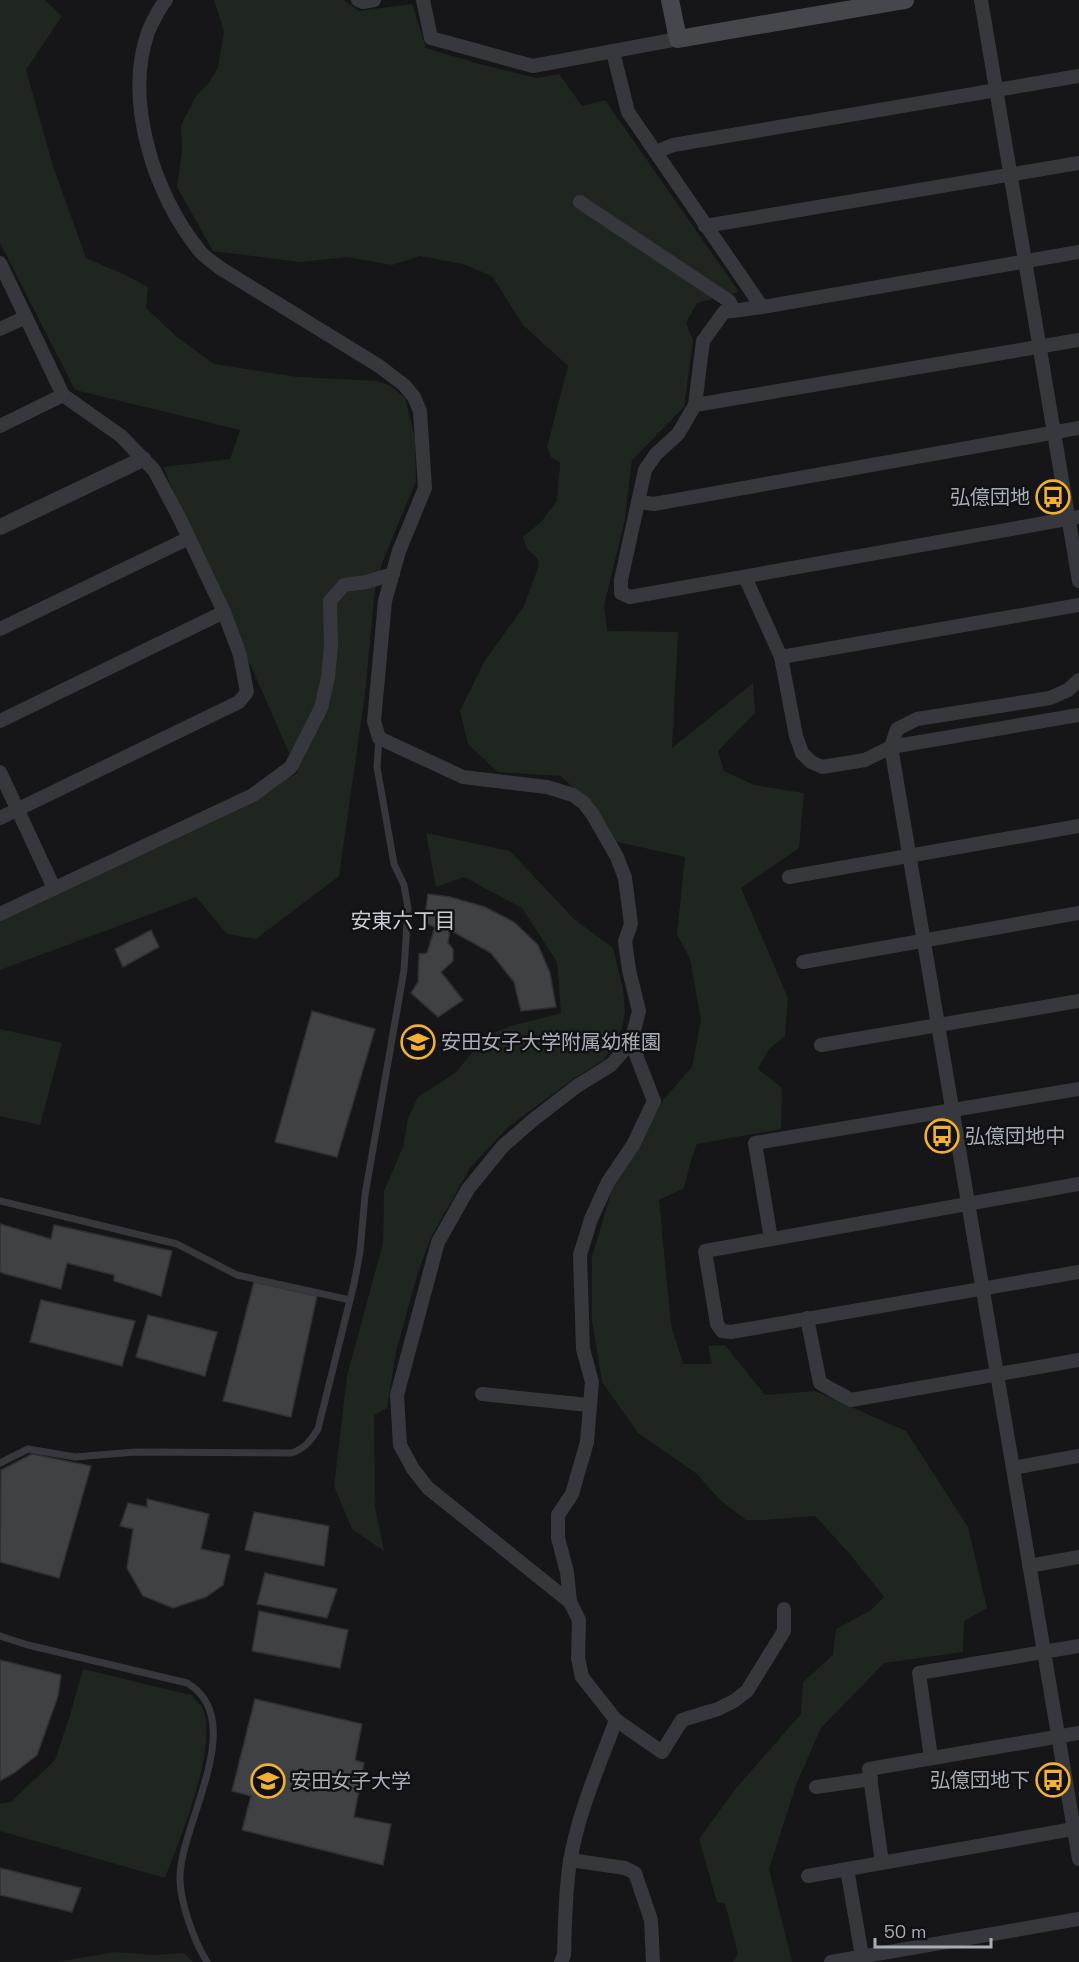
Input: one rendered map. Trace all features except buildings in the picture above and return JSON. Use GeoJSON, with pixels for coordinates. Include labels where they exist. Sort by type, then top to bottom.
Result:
{"type":"FeatureCollection","features":[{"type":"Feature","properties":{"kind":"main road"},"geometry":{"type":"LineString","coordinates":[[670,0],[678,39],[905,0]]}},
{"type":"Feature","properties":{"kind":"street"},"geometry":{"type":"LineString","coordinates":[[166,0],[153,19],[143,47],[140,67],[141,108],[145,140],[158,176],[178,218],[200,251],[219,268],[379,366],[404,385],[414,397],[420,411],[425,488],[399,551],[385,600],[374,721],[379,738],[464,777],[547,788],[573,795],[584,803],[593,815],[617,857],[625,878],[631,924],[625,941],[639,1011],[632,1042],[611,1065],[577,1086],[532,1120],[503,1146],[468,1189],[438,1242],[397,1395],[400,1445],[420,1478],[456,1512],[570,1602]]}},
{"type":"Feature","properties":{"kind":"street"},"geometry":{"type":"LineString","coordinates":[[358,0],[363,2],[374,0]]}},
{"type":"Feature","properties":{"kind":"street"},"geometry":{"type":"LineString","coordinates":[[423,0],[431,38],[532,66],[678,39]]}},
{"type":"Feature","properties":{"kind":"street"},"geometry":{"type":"LineString","coordinates":[[981,0],[1054,433],[1074,518],[1079,582]]}},
{"type":"Feature","properties":{"kind":"street"},"geometry":{"type":"LineString","coordinates":[[613,51],[628,112],[762,307]]}},
{"type":"Feature","properties":{"kind":"street"},"geometry":{"type":"LineString","coordinates":[[656,152],[673,145],[1079,76]]}},
{"type":"Feature","properties":{"kind":"street"},"geometry":{"type":"LineString","coordinates":[[705,226],[1079,163]]}},
{"type":"Feature","properties":{"kind":"street"},"geometry":{"type":"LineString","coordinates":[[580,202],[729,301],[734,310]]}},
{"type":"Feature","properties":{"kind":"street"},"geometry":{"type":"LineString","coordinates":[[1074,518],[630,597],[621,593],[621,580],[645,470],[656,454],[678,434],[695,405],[703,341],[724,312],[1079,252]]}},
{"type":"Feature","properties":{"kind":"street"},"geometry":{"type":"LineString","coordinates":[[0,263],[63,395],[121,436],[154,470],[224,612],[240,655],[247,692],[239,702],[0,818]]}},
{"type":"Feature","properties":{"kind":"street"},"geometry":{"type":"LineString","coordinates":[[0,330],[26,317]]}},
{"type":"Feature","properties":{"kind":"street"},"geometry":{"type":"LineString","coordinates":[[695,405],[1079,340]]}},
{"type":"Feature","properties":{"kind":"street"},"geometry":{"type":"LineString","coordinates":[[0,426],[63,395]]}},
{"type":"Feature","properties":{"kind":"street"},"geometry":{"type":"LineString","coordinates":[[638,502],[654,504],[1079,428]]}},
{"type":"Feature","properties":{"kind":"street"},"geometry":{"type":"LineString","coordinates":[[0,527],[143,459]]}},
{"type":"Feature","properties":{"kind":"street"},"geometry":{"type":"LineString","coordinates":[[0,629],[189,538]]}},
{"type":"Feature","properties":{"kind":"street"},"geometry":{"type":"LineString","coordinates":[[0,914],[253,795],[291,767],[321,708],[328,678],[331,645],[330,601],[344,585],[366,582],[393,574]]}},
{"type":"Feature","properties":{"kind":"street"},"geometry":{"type":"LineString","coordinates":[[745,577],[781,657],[796,736],[802,753],[811,762],[822,767],[865,760],[891,747],[1079,715]]}},
{"type":"Feature","properties":{"kind":"street"},"geometry":{"type":"LineString","coordinates":[[781,657],[1079,604]]}},
{"type":"Feature","properties":{"kind":"street"},"geometry":{"type":"LineString","coordinates":[[0,721],[224,612]]}},
{"type":"Feature","properties":{"kind":"street"},"geometry":{"type":"LineString","coordinates":[[1079,680],[1068,690],[1050,698],[917,719],[897,729],[891,747],[1012,1467],[1076,1829],[1079,1859]]}},
{"type":"Feature","properties":{"kind":"street"},"geometry":{"type":"LineString","coordinates":[[0,772],[54,888]]}},
{"type":"Feature","properties":{"kind":"street"},"geometry":{"type":"LineString","coordinates":[[789,877],[1079,826]]}},
{"type":"Feature","properties":{"kind":"street"},"geometry":{"type":"LineString","coordinates":[[803,962],[1079,913]]}},
{"type":"Feature","properties":{"kind":"street"},"geometry":{"type":"LineString","coordinates":[[821,1045],[1079,1001]]}},
{"type":"Feature","properties":{"kind":"street"},"geometry":{"type":"LineString","coordinates":[[632,1042],[654,1101],[633,1145],[608,1182],[591,1218],[580,1255],[583,1349],[592,1382],[587,1442],[572,1494],[558,1515],[558,1538],[567,1572],[570,1602],[579,1620],[578,1658],[582,1677],[616,1720],[662,1752],[682,1720],[734,1701],[747,1691],[784,1630],[783,1609]]}},
{"type":"Feature","properties":{"kind":"street"},"geometry":{"type":"LineString","coordinates":[[771,1239],[755,1143],[1079,1089]]}},
{"type":"Feature","properties":{"kind":"street"},"geometry":{"type":"LineString","coordinates":[[1079,1184],[705,1251],[717,1324],[722,1331],[731,1332],[1079,1272]]}},
{"type":"Feature","properties":{"kind":"street"},"geometry":{"type":"LineString","coordinates":[[807,1318],[820,1383],[851,1400],[1079,1360]]}},
{"type":"Feature","properties":{"kind":"street"},"geometry":{"type":"LineString","coordinates":[[482,1394],[589,1405]]}},
{"type":"Feature","properties":{"kind":"street"},"geometry":{"type":"LineString","coordinates":[[1012,1467],[1079,1456]]}},
{"type":"Feature","properties":{"kind":"street"},"geometry":{"type":"LineString","coordinates":[[1029,1566],[1079,1557]]}},
{"type":"Feature","properties":{"kind":"street"},"geometry":{"type":"LineString","coordinates":[[931,1758],[919,1673],[1079,1646]]}},
{"type":"Feature","properties":{"kind":"street"},"geometry":{"type":"LineString","coordinates":[[561,1962],[564,1955],[565,1900],[570,1860],[586,1800],[616,1720]]}},
{"type":"Feature","properties":{"kind":"street"},"geometry":{"type":"LineString","coordinates":[[882,1863],[869,1769],[1079,1733]]}},
{"type":"Feature","properties":{"kind":"street"},"geometry":{"type":"LineString","coordinates":[[816,1786],[870,1779]]}},
{"type":"Feature","properties":{"kind":"street"},"geometry":{"type":"LineString","coordinates":[[808,1876],[1076,1829]]}},
{"type":"Feature","properties":{"kind":"street"},"geometry":{"type":"LineString","coordinates":[[570,1860],[625,1868],[635,1873],[651,1920],[653,1962]]}},
{"type":"Feature","properties":{"kind":"street"},"geometry":{"type":"LineString","coordinates":[[847,1869],[863,1959]]}},
{"type":"Feature","properties":{"kind":"street"},"geometry":{"type":"LineString","coordinates":[[831,1962],[863,1959],[1079,1919]]}},
{"type":"Feature","properties":{"kind":"lane"},"geometry":{"type":"LineString","coordinates":[[0,1463],[28,1449],[75,1457],[135,1452],[291,1453],[309,1443],[318,1429],[360,1252],[365,1195],[404,970],[408,909],[404,885],[393,864],[377,767],[379,738]]}},
{"type":"Feature","properties":{"kind":"lane"},"geometry":{"type":"LineString","coordinates":[[0,1201],[177,1244],[237,1275],[350,1300]]}},
{"type":"Feature","properties":{"kind":"lane"},"geometry":{"type":"LineString","coordinates":[[0,1636],[28,1646],[187,1683],[197,1689],[208,1702],[213,1719],[211,1760],[183,1855],[180,1878],[182,1900],[200,1951],[207,1962]]}},
{"type":"Feature","properties":{"kind":"shaded area"},"geometry":{"type":"Polygon","coordinates":[[[0,0],[45,0],[62,16],[26,70],[53,166],[86,258],[148,287],[146,308],[177,337],[214,364],[298,377],[377,381],[391,386],[405,398],[415,438],[416,481],[382,563],[375,589],[365,694],[339,876],[256,939],[227,934],[196,897],[0,970],[0,920],[298,773],[163,467],[230,459],[240,430],[75,390],[0,243],[0,0]]]}},
{"type":"Feature","properties":{"kind":"shaded area"},"geometry":{"type":"Polygon","coordinates":[[[214,0],[344,0],[359,11],[412,4],[426,48],[537,78],[559,74],[582,106],[605,100],[739,292],[697,303],[686,323],[693,340],[684,407],[632,460],[625,519],[604,606],[607,631],[678,632],[672,748],[753,683],[755,713],[718,751],[724,771],[754,785],[804,793],[799,848],[741,888],[788,998],[785,1036],[769,1049],[758,1069],[782,1088],[781,1129],[697,1144],[684,1188],[659,1200],[671,1325],[683,1364],[712,1364],[708,1346],[725,1345],[765,1395],[815,1391],[906,1431],[968,1527],[987,1608],[964,1621],[963,1652],[884,1663],[821,1728],[796,1785],[769,1869],[792,1962],[733,1962],[738,1954],[725,1903],[717,1902],[699,1839],[737,1787],[801,1714],[803,1682],[833,1655],[836,1629],[871,1610],[884,1597],[849,1553],[815,1516],[746,1520],[720,1500],[697,1474],[638,1433],[602,1382],[592,1321],[592,1257],[613,1186],[663,1100],[692,1067],[701,1020],[690,959],[677,934],[685,857],[617,842],[593,807],[561,776],[498,772],[468,744],[460,711],[484,662],[524,606],[539,565],[537,558],[527,549],[523,537],[541,522],[557,501],[560,462],[551,457],[547,447],[568,366],[523,325],[492,276],[463,264],[420,256],[392,265],[347,257],[301,262],[213,251],[177,187],[182,150],[181,125],[196,96],[208,84],[218,68],[224,31],[214,0]]]}},
{"type":"Feature","properties":{"kind":"shaded area"},"geometry":{"type":"Polygon","coordinates":[[[426,833],[510,851],[574,919],[613,948],[623,989],[625,1011],[622,1028],[604,1060],[573,1079],[507,1128],[470,1168],[431,1237],[418,1272],[396,1352],[387,1408],[374,1415],[375,1507],[384,1551],[352,1529],[334,1486],[347,1376],[383,1243],[384,1191],[403,1147],[408,1118],[418,1097],[455,1073],[486,1036],[511,1026],[561,1013],[557,962],[522,908],[464,877],[436,887],[426,833]]]}},
{"type":"Feature","properties":{"kind":"shaded area"},"geometry":{"type":"Polygon","coordinates":[[[0,1029],[62,1043],[40,1125],[0,1116],[0,1029]]]}},
{"type":"Feature","properties":{"kind":"shaded area"},"geometry":{"type":"Polygon","coordinates":[[[83,1669],[191,1695],[203,1709],[206,1746],[202,1769],[188,1818],[165,1878],[0,1831],[0,1804],[11,1802],[55,1760],[83,1669]]]}},
{"type":"Feature","properties":{"kind":"shaded area"},"geometry":{"type":"Polygon","coordinates":[[[116,1952],[154,1955],[184,1953],[193,1962],[56,1962],[116,1952]]]}},
{"type":"Feature","properties":{"kind":"place","name":"弘億団地"},"geometry":{"type":"Point","coordinates":[1053,497]}},
{"type":"Feature","properties":{"kind":"place","name":"安田女子大学附属幼稚園"},"geometry":{"type":"Point","coordinates":[418,1042]}},
{"type":"Feature","properties":{"kind":"place","name":"弘億団地中"},"geometry":{"type":"Point","coordinates":[942,1136]}},
{"type":"Feature","properties":{"kind":"place","name":"弘億団地下"},"geometry":{"type":"Point","coordinates":[1053,1780]}},
{"type":"Feature","properties":{"kind":"place","name":"安田女子大学"},"geometry":{"type":"Point","coordinates":[268,1781]}},
{"type":"Feature","properties":{"kind":"district","name":"安東六丁目"},"geometry":{"type":"Point","coordinates":[403,921]}}]}
